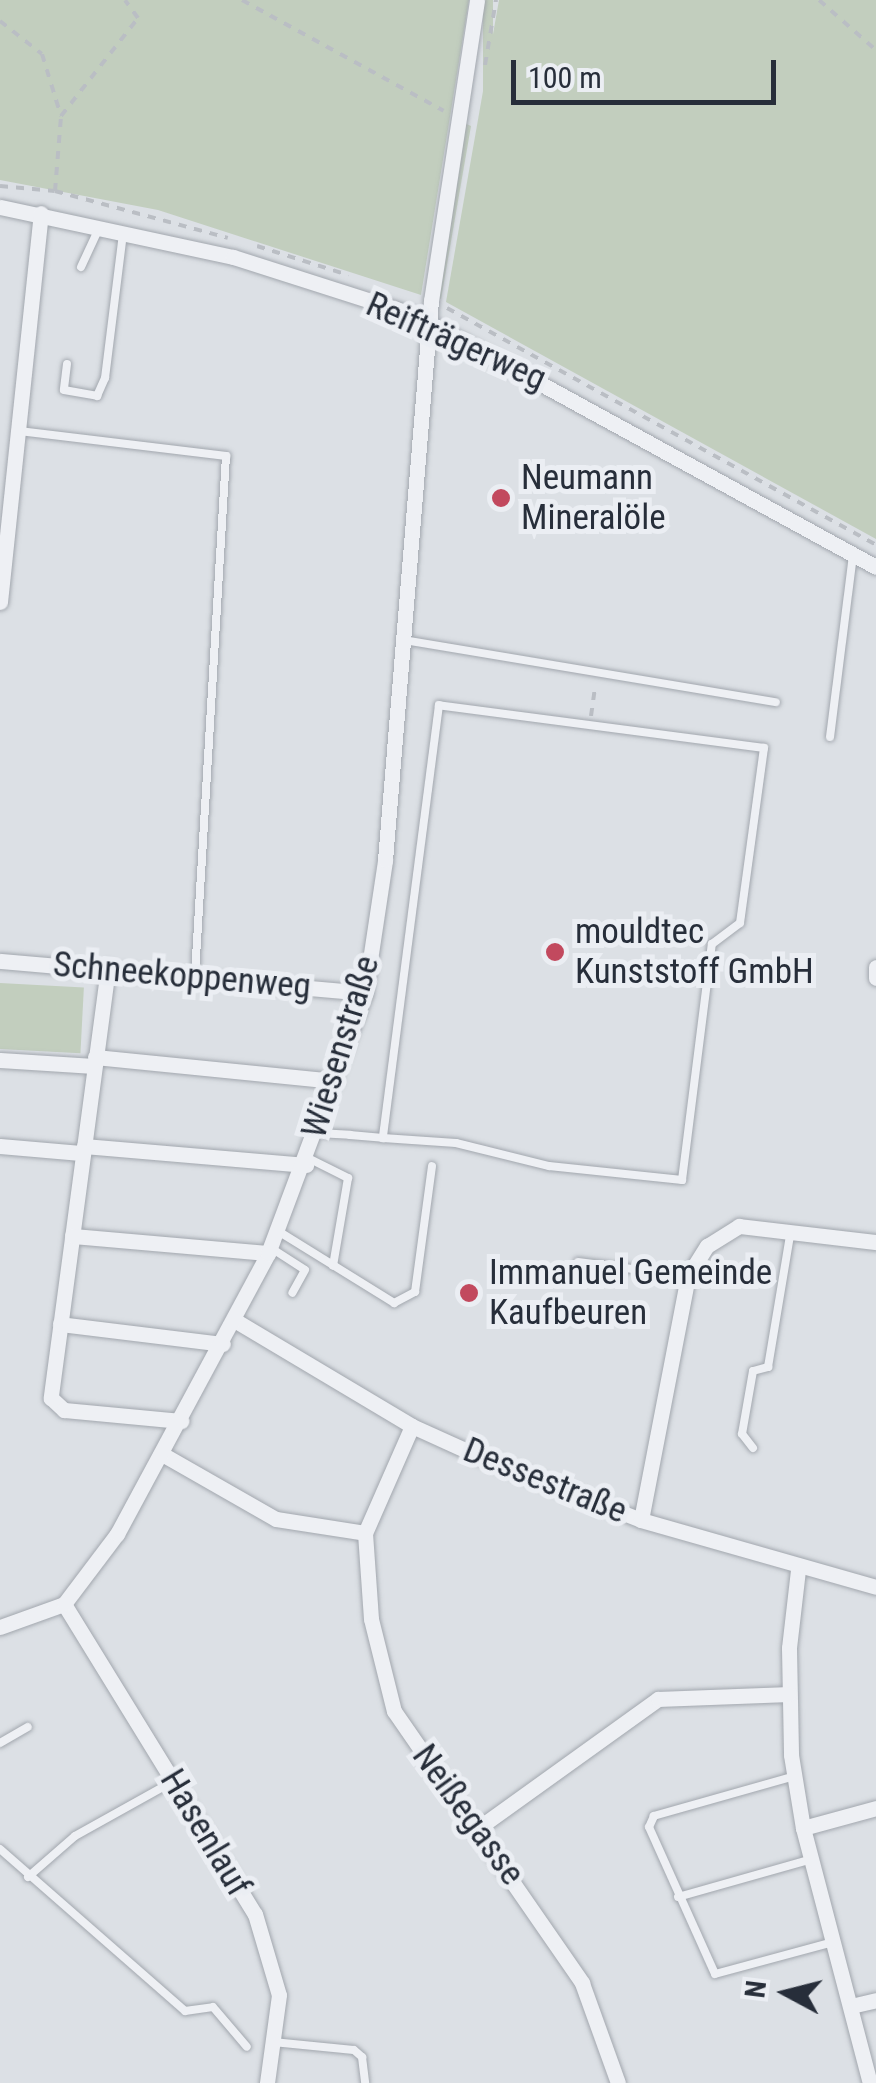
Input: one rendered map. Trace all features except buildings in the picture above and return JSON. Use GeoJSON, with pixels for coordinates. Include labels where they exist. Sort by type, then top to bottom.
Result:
{"type":"FeatureCollection","features":[{"type":"Feature","properties":{"kind":"street","name":"Wiesenstraße"},"geometry":{"type":"LineString","coordinates":[[64,1604],[118,1534],[236,1321],[307,1161],[364,994],[385,860],[429,322],[436,303],[456,125],[477,0]]}},
{"type":"Feature","properties":{"kind":"street","name":"Reifträgerweg"},"geometry":{"type":"LineString","coordinates":[[0,207],[123,229],[429,322],[876,567]]}},
{"type":"Feature","properties":{"kind":"street"},"geometry":{"type":"LineString","coordinates":[[0,602],[40,214]]}},
{"type":"Feature","properties":{"kind":"street","name":"Schneekoppenweg"},"geometry":{"type":"LineString","coordinates":[[0,961],[196,974],[364,994]]}},
{"type":"Feature","properties":{"kind":"street"},"geometry":{"type":"LineString","coordinates":[[876,967],[876,978]]}},
{"type":"Feature","properties":{"kind":"street"},"geometry":{"type":"LineString","coordinates":[[108,968],[51,1398],[64,1410],[181,1421]]}},
{"type":"Feature","properties":{"kind":"street"},"geometry":{"type":"LineString","coordinates":[[0,1060],[95,1061],[335,1081]]}},
{"type":"Feature","properties":{"kind":"street"},"geometry":{"type":"LineString","coordinates":[[0,1146],[307,1161]]}},
{"type":"Feature","properties":{"kind":"street"},"geometry":{"type":"LineString","coordinates":[[641,1520],[688,1276],[707,1246],[739,1226],[876,1242]]}},
{"type":"Feature","properties":{"kind":"street"},"geometry":{"type":"LineString","coordinates":[[72,1236],[270,1251]]}},
{"type":"Feature","properties":{"kind":"street","name":"Dessestraße"},"geometry":{"type":"LineString","coordinates":[[236,1321],[412,1426],[641,1520],[798,1570],[876,1587]]}},
{"type":"Feature","properties":{"kind":"street"},"geometry":{"type":"LineString","coordinates":[[60,1324],[223,1344]]}},
{"type":"Feature","properties":{"kind":"street","name":"Neißegasse"},"geometry":{"type":"LineString","coordinates":[[412,1426],[365,1533],[370,1619],[394,1712],[582,1982],[618,2083]]}},
{"type":"Feature","properties":{"kind":"street"},"geometry":{"type":"LineString","coordinates":[[162,1454],[276,1519],[365,1533]]}},
{"type":"Feature","properties":{"kind":"street"},"geometry":{"type":"LineString","coordinates":[[798,1570],[789,1694],[795,1776],[803,1828],[870,2083]]}},
{"type":"Feature","properties":{"kind":"street"},"geometry":{"type":"LineString","coordinates":[[0,1627],[64,1604]]}},
{"type":"Feature","properties":{"kind":"street","name":"Hasenlauf"},"geometry":{"type":"LineString","coordinates":[[64,1604],[255,1914],[279,1995],[267,2083]]}},
{"type":"Feature","properties":{"kind":"street"},"geometry":{"type":"LineString","coordinates":[[477,1828],[658,1699],[789,1694]]}},
{"type":"Feature","properties":{"kind":"street"},"geometry":{"type":"LineString","coordinates":[[803,1828],[876,1808]]}},
{"type":"Feature","properties":{"kind":"street"},"geometry":{"type":"LineString","coordinates":[[851,2006],[876,2000]]}},
{"type":"Feature","properties":{"kind":"lane"},"geometry":{"type":"LineString","coordinates":[[80,267],[100,225]]}},
{"type":"Feature","properties":{"kind":"lane"},"geometry":{"type":"LineString","coordinates":[[66,364],[64,390],[97,396],[105,378],[123,229]]}},
{"type":"Feature","properties":{"kind":"lane"},"geometry":{"type":"LineString","coordinates":[[18,431],[226,456],[196,974]]}},
{"type":"Feature","properties":{"kind":"lane"},"geometry":{"type":"LineString","coordinates":[[830,737],[854,554]]}},
{"type":"Feature","properties":{"kind":"lane"},"geometry":{"type":"LineString","coordinates":[[404,640],[776,702]]}},
{"type":"Feature","properties":{"kind":"lane"},"geometry":{"type":"LineString","coordinates":[[317,1133],[383,1138],[456,1143],[549,1166],[682,1180],[712,944],[740,923],[764,748],[439,705],[383,1138]]}},
{"type":"Feature","properties":{"kind":"lane"},"geometry":{"type":"LineString","coordinates":[[307,1161],[348,1178],[332,1266]]}},
{"type":"Feature","properties":{"kind":"lane"},"geometry":{"type":"LineString","coordinates":[[278,1231],[394,1303],[415,1292],[432,1166]]}},
{"type":"Feature","properties":{"kind":"lane"},"geometry":{"type":"LineString","coordinates":[[753,1448],[742,1434],[753,1371],[768,1367],[791,1230]]}},
{"type":"Feature","properties":{"kind":"lane"},"geometry":{"type":"LineString","coordinates":[[270,1251],[305,1270],[292,1294]]}},
{"type":"Feature","properties":{"kind":"lane"},"geometry":{"type":"LineString","coordinates":[[578,1262],[688,1276]]}},
{"type":"Feature","properties":{"kind":"lane"},"geometry":{"type":"LineString","coordinates":[[0,1743],[28,1727]]}},
{"type":"Feature","properties":{"kind":"lane"},"geometry":{"type":"LineString","coordinates":[[795,1776],[654,1816],[654,1845],[715,1974],[834,1942]]}},
{"type":"Feature","properties":{"kind":"lane"},"geometry":{"type":"LineString","coordinates":[[28,1877],[75,1836],[174,1780]]}},
{"type":"Feature","properties":{"kind":"lane"},"geometry":{"type":"LineString","coordinates":[[0,1848],[28,1877],[185,2012],[213,2007],[247,2047]]}},
{"type":"Feature","properties":{"kind":"lane"},"geometry":{"type":"LineString","coordinates":[[678,1897],[812,1859]]}},
{"type":"Feature","properties":{"kind":"lane"},"geometry":{"type":"LineString","coordinates":[[273,2042],[354,2050],[362,2058],[365,2083]]}},
{"type":"Feature","properties":{"kind":"path"},"geometry":{"type":"LineString","coordinates":[[61,116],[138,18],[125,0]]}},
{"type":"Feature","properties":{"kind":"path"},"geometry":{"type":"LineString","coordinates":[[242,0],[456,125]]}},
{"type":"Feature","properties":{"kind":"path"},"geometry":{"type":"LineString","coordinates":[[819,0],[876,50]]}},
{"type":"Feature","properties":{"kind":"path"},"geometry":{"type":"LineString","coordinates":[[0,21],[42,54],[61,116],[54,191]]}},
{"type":"Feature","properties":{"kind":"path"},"geometry":{"type":"LineString","coordinates":[[436,303],[876,545]]}},
{"type":"Feature","properties":{"kind":"path"},"geometry":{"type":"LineString","coordinates":[[590,725],[597,671]]}},
{"type":"Feature","properties":{"kind":"green space"},"geometry":{"type":"Polygon","coordinates":[[[0,0],[469,0],[421,295],[158,210],[0,180],[0,0]]]}},
{"type":"Feature","properties":{"kind":"green space"},"geometry":{"type":"Polygon","coordinates":[[[483,0],[493,0],[493,120],[483,120],[483,0]]]}},
{"type":"Feature","properties":{"kind":"green space"},"geometry":{"type":"Polygon","coordinates":[[[499,0],[876,0],[876,539],[446,302],[499,0]]]}},
{"type":"Feature","properties":{"kind":"green space"},"geometry":{"type":"Polygon","coordinates":[[[462,122],[471,126],[441,299],[437,298],[462,122]]]}},
{"type":"Feature","properties":{"kind":"green space"},"geometry":{"type":"Polygon","coordinates":[[[0,983],[84,987],[80,1053],[0,1049],[0,983]]]}},
{"type":"Feature","properties":{"kind":"place","name":"Neumann Mineralöle"},"geometry":{"type":"Point","coordinates":[501,498]}},
{"type":"Feature","properties":{"kind":"place","name":"mouldtec Kunststoff GmbH"},"geometry":{"type":"Point","coordinates":[555,952]}},
{"type":"Feature","properties":{"kind":"place","name":"Immanuel Gemeinde Kaufbeuren"},"geometry":{"type":"Point","coordinates":[469,1293]}}]}
